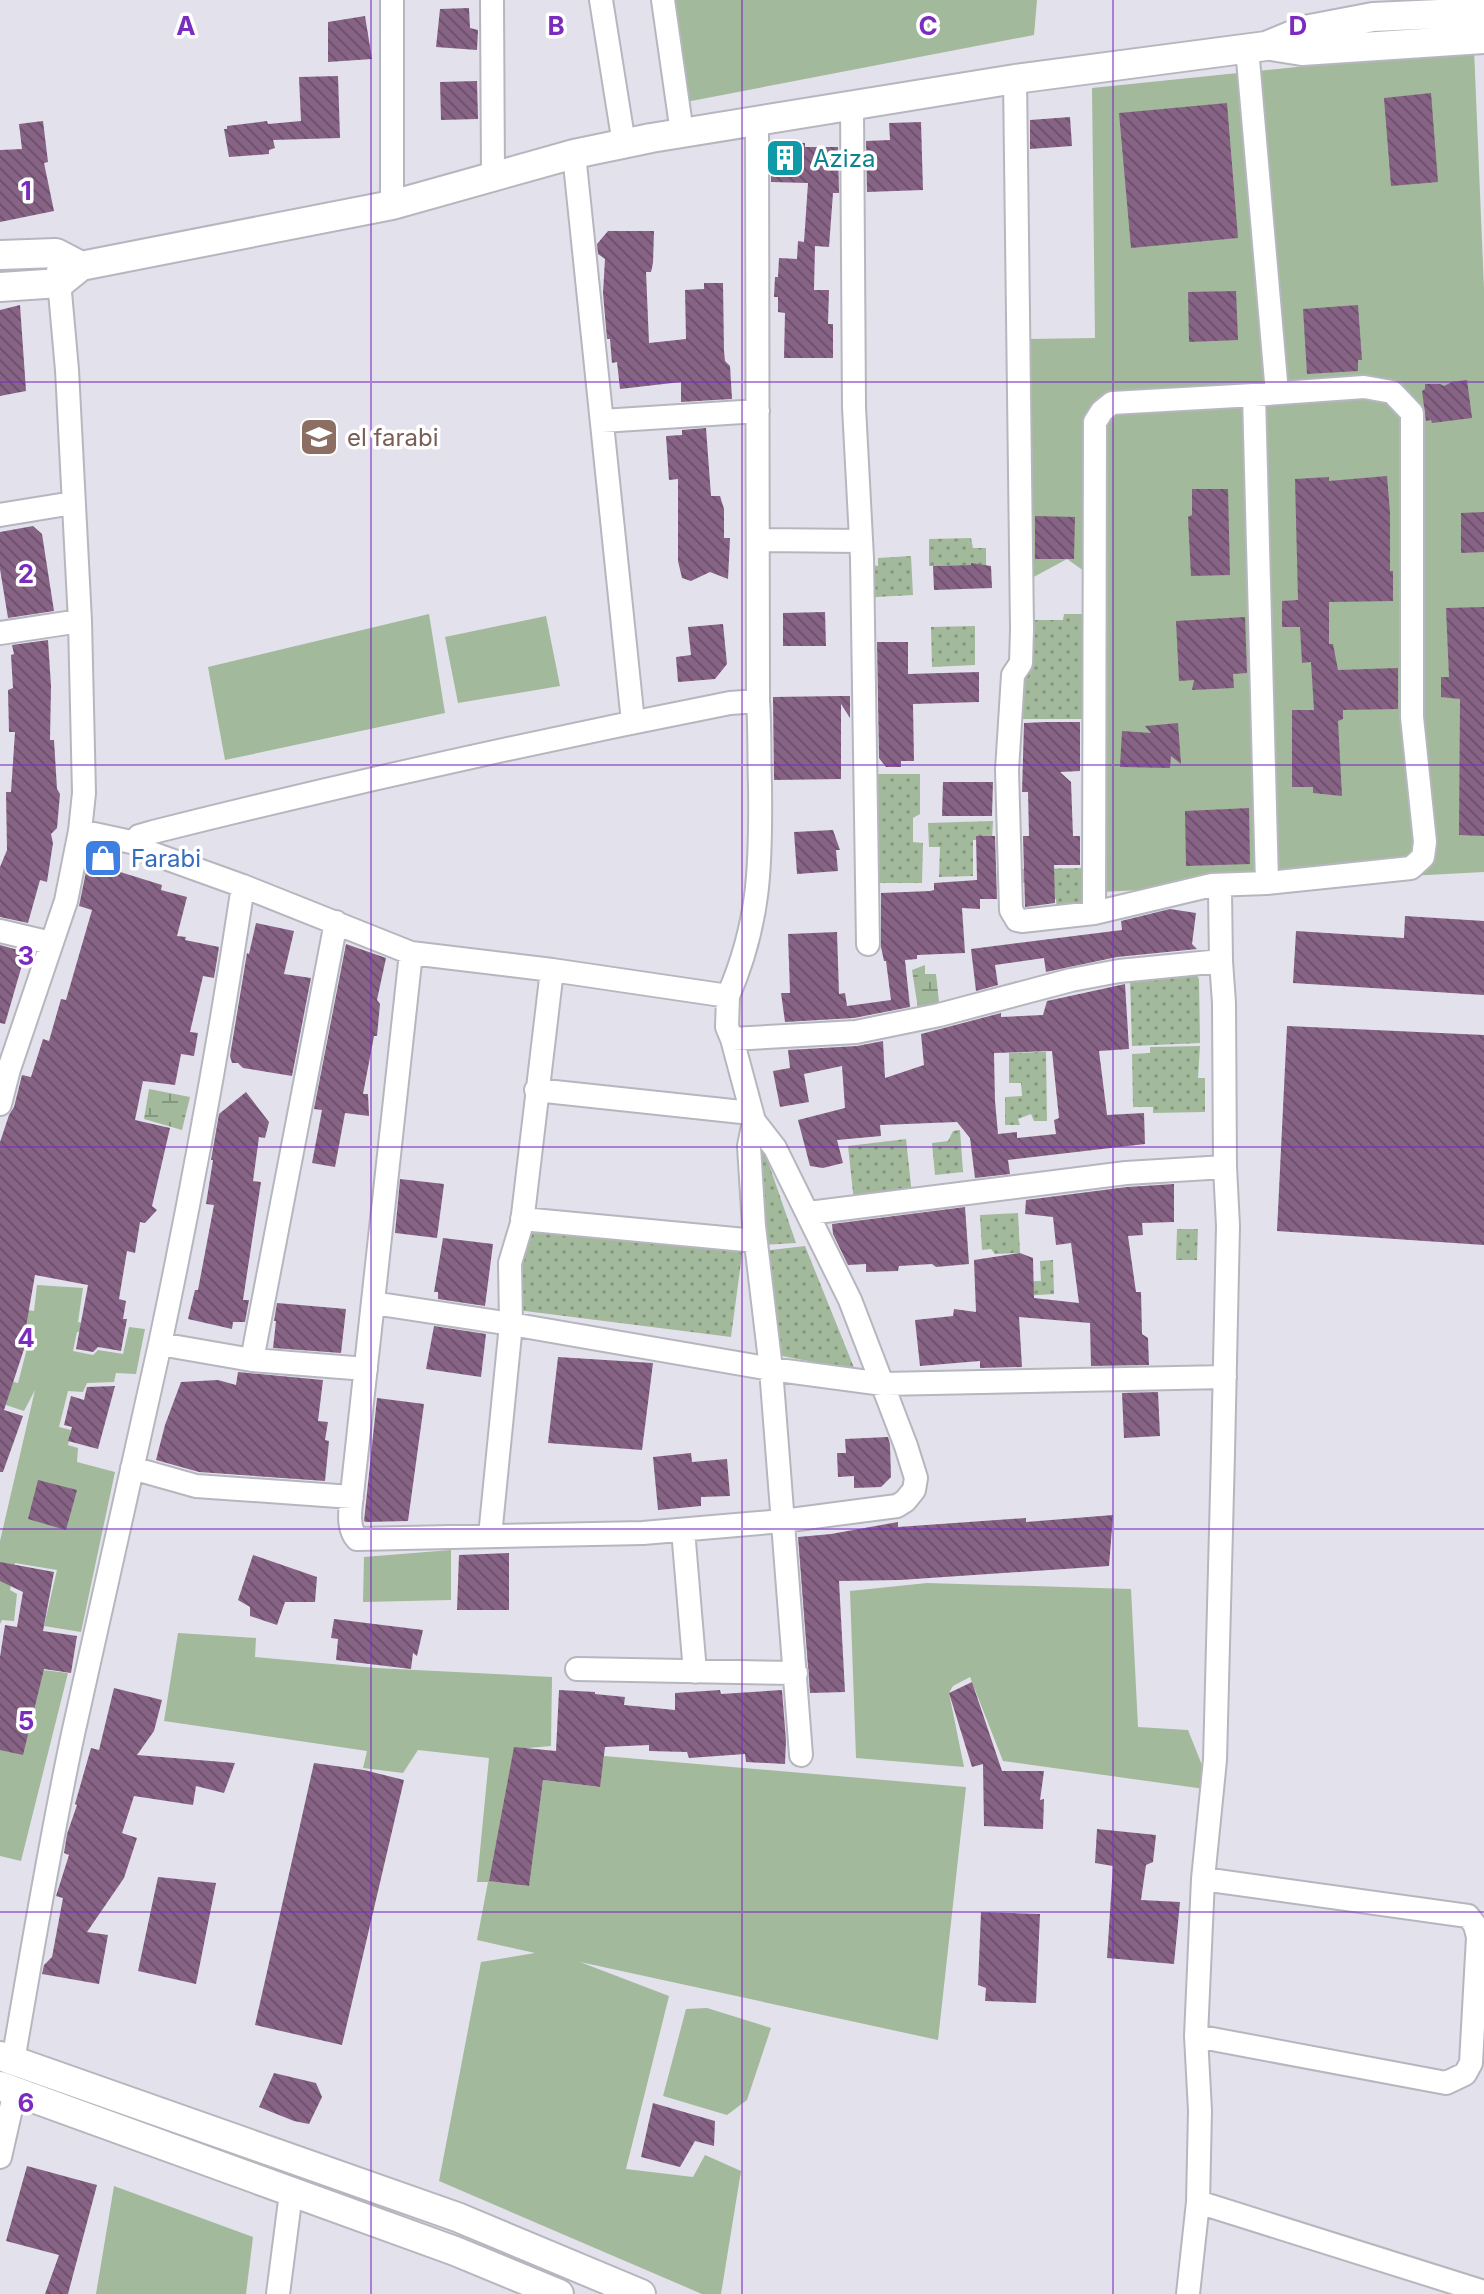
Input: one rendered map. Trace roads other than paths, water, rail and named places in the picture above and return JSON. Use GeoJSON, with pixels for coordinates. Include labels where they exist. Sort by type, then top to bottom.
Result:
{"type":"FeatureCollection","features":[{"type":"Feature","properties":{"kind":"street"},"geometry":{"type":"LineString","coordinates":[[392,0],[392,205]]}},
{"type":"Feature","properties":{"kind":"street"},"geometry":{"type":"LineString","coordinates":[[492,0],[493,177]]}},
{"type":"Feature","properties":{"kind":"street"},"geometry":{"type":"LineString","coordinates":[[601,0],[624,144]]}},
{"type":"Feature","properties":{"kind":"street"},"geometry":{"type":"LineString","coordinates":[[663,0],[682,133]]}},
{"type":"Feature","properties":{"kind":"street"},"geometry":{"type":"LineString","coordinates":[[0,287],[66,268],[136,257],[305,220],[392,205],[574,154],[682,133],[1015,79],[1256,47],[1305,30],[1359,19],[1484,12]]}},
{"type":"Feature","properties":{"kind":"street"},"geometry":{"type":"LineString","coordinates":[[1256,47],[1302,51],[1484,39]]}},
{"type":"Feature","properties":{"kind":"street"},"geometry":{"type":"LineString","coordinates":[[1256,47],[1277,393]]}},
{"type":"Feature","properties":{"kind":"street"},"geometry":{"type":"LineString","coordinates":[[1015,79],[1022,629],[1021,663],[1013,675],[1007,770],[1011,910],[1017,920],[1094,913],[1212,885],[1267,883],[1411,868],[1423,857],[1425,842],[1412,717],[1412,413],[1392,392],[1364,387],[1112,403],[1095,422],[1094,913]]}},
{"type":"Feature","properties":{"kind":"street"},"geometry":{"type":"LineString","coordinates":[[852,106],[854,407],[861,541],[868,944]]}},
{"type":"Feature","properties":{"kind":"street"},"geometry":{"type":"LineString","coordinates":[[757,120],[760,861],[750,937],[728,996],[727,1027],[752,1117],[749,1146],[756,1241],[771,1369],[801,1755]]}},
{"type":"Feature","properties":{"kind":"street"},"geometry":{"type":"LineString","coordinates":[[574,154],[633,722]]}},
{"type":"Feature","properties":{"kind":"street"},"geometry":{"type":"LineString","coordinates":[[0,255],[66,268]]}},
{"type":"Feature","properties":{"kind":"street"},"geometry":{"type":"LineString","coordinates":[[0,1104],[4,1068],[66,901],[84,793],[80,621],[67,370],[66,268]]}},
{"type":"Feature","properties":{"kind":"street"},"geometry":{"type":"LineString","coordinates":[[1254,395],[1267,883]]}},
{"type":"Feature","properties":{"kind":"street"},"geometry":{"type":"LineString","coordinates":[[602,421],[758,411]]}},
{"type":"Feature","properties":{"kind":"street"},"geometry":{"type":"LineString","coordinates":[[0,515],[73,503]]}},
{"type":"Feature","properties":{"kind":"street"},"geometry":{"type":"LineString","coordinates":[[758,540],[861,541]]}},
{"type":"Feature","properties":{"kind":"street"},"geometry":{"type":"LineString","coordinates":[[0,633],[80,621]]}},
{"type":"Feature","properties":{"kind":"street"},"geometry":{"type":"LineString","coordinates":[[136,843],[139,836],[292,797],[543,740],[730,703],[758,701]]}},
{"type":"Feature","properties":{"kind":"street"},"geometry":{"type":"LineString","coordinates":[[80,831],[136,843],[143,850],[411,953],[728,996]]}},
{"type":"Feature","properties":{"kind":"street"},"geometry":{"type":"LineString","coordinates":[[243,886],[192,1186],[72,1737],[7,2058],[457,2217],[641,2294]]}},
{"type":"Feature","properties":{"kind":"street"},"geometry":{"type":"LineString","coordinates":[[1188,2294],[1198,2202],[1200,2111],[1196,2036],[1203,1879],[1215,1760],[1225,1377],[1228,1226],[1224,1003],[1218,886]]}},
{"type":"Feature","properties":{"kind":"street"},"geometry":{"type":"LineString","coordinates":[[252,1360],[336,922]]}},
{"type":"Feature","properties":{"kind":"street"},"geometry":{"type":"LineString","coordinates":[[0,931],[51,943]]}},
{"type":"Feature","properties":{"kind":"street"},"geometry":{"type":"LineString","coordinates":[[411,953],[352,1497],[350,1527],[353,1535],[357,1539],[573,1536],[683,1530],[783,1521],[897,1506],[905,1501],[914,1490],[916,1478],[850,1300],[775,1148],[752,1117],[536,1090]]}},
{"type":"Feature","properties":{"kind":"street"},"geometry":{"type":"LineString","coordinates":[[732,1039],[856,1032],[939,1015],[1071,980],[1119,971],[1221,961]]}},
{"type":"Feature","properties":{"kind":"street"},"geometry":{"type":"LineString","coordinates":[[490,1536],[511,1324],[510,1263],[522,1219],[552,970]]}},
{"type":"Feature","properties":{"kind":"street"},"geometry":{"type":"LineString","coordinates":[[809,1213],[1126,1173],[1225,1167]]}},
{"type":"Feature","properties":{"kind":"street"},"geometry":{"type":"LineString","coordinates":[[522,1219],[756,1241]]}},
{"type":"Feature","properties":{"kind":"street"},"geometry":{"type":"LineString","coordinates":[[373,1303],[771,1369],[883,1384],[1225,1377]]}},
{"type":"Feature","properties":{"kind":"street"},"geometry":{"type":"LineString","coordinates":[[160,1344],[252,1360],[366,1369]]}},
{"type":"Feature","properties":{"kind":"street"},"geometry":{"type":"LineString","coordinates":[[132,1468],[196,1486],[352,1497]]}},
{"type":"Feature","properties":{"kind":"street"},"geometry":{"type":"LineString","coordinates":[[683,1530],[695,1672]]}},
{"type":"Feature","properties":{"kind":"street"},"geometry":{"type":"LineString","coordinates":[[577,1669],[796,1673]]}},
{"type":"Feature","properties":{"kind":"street"},"geometry":{"type":"LineString","coordinates":[[1196,2036],[1446,2083],[1465,2074],[1471,2063],[1478,1937],[1475,1925],[1468,1916],[1203,1879]]}},
{"type":"Feature","properties":{"kind":"street"},"geometry":{"type":"LineString","coordinates":[[0,2157],[7,2089],[455,2251],[559,2294]]}},
{"type":"Feature","properties":{"kind":"street"},"geometry":{"type":"LineString","coordinates":[[278,2294],[291,2193]]}},
{"type":"Feature","properties":{"kind":"street"},"geometry":{"type":"LineString","coordinates":[[1198,2202],[1484,2292]]}},
{"type":"Feature","properties":{"kind":"place","name":"Aziza"},"geometry":{"type":"Point","coordinates":[785,158]}},
{"type":"Feature","properties":{"kind":"place","name":"el farabi"},"geometry":{"type":"Point","coordinates":[319,437]}},
{"type":"Feature","properties":{"kind":"place","name":"Farabi"},"geometry":{"type":"Point","coordinates":[103,858]}}]}
